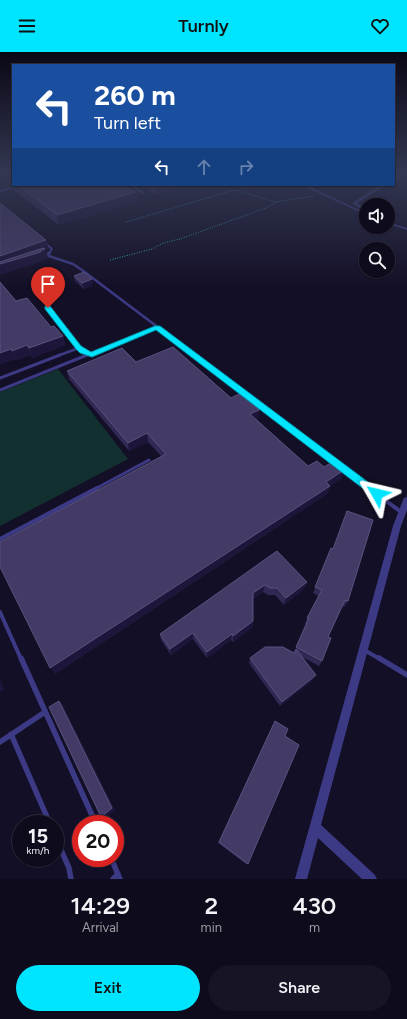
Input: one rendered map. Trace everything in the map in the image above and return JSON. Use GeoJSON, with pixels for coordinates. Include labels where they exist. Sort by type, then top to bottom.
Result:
{"type":"FeatureCollection","features":[{"type":"Feature","properties":{"kind":"street"},"geometry":{"type":"LineString","coordinates":[[395,224],[407,228]]}},
{"type":"Feature","properties":{"kind":"street"},"geometry":{"type":"LineString","coordinates":[[301,879],[401,512],[407,500]]}},
{"type":"Feature","properties":{"kind":"street"},"geometry":{"type":"LineString","coordinates":[[315,827],[371,879]]}},
{"type":"Feature","properties":{"kind":"lane"},"geometry":{"type":"LineString","coordinates":[[38,257],[50,253],[52,249],[40,240]]}},
{"type":"Feature","properties":{"kind":"lane"},"geometry":{"type":"LineString","coordinates":[[46,255],[77,266],[401,512]]}},
{"type":"Feature","properties":{"kind":"lane"},"geometry":{"type":"LineString","coordinates":[[48,308],[79,348],[83,352],[92,354]]}},
{"type":"Feature","properties":{"kind":"lane"},"geometry":{"type":"LineString","coordinates":[[0,390],[157,327]]}},
{"type":"Feature","properties":{"kind":"lane"},"geometry":{"type":"LineString","coordinates":[[0,378],[79,348]]}},
{"type":"Feature","properties":{"kind":"lane"},"geometry":{"type":"LineString","coordinates":[[0,539],[149,460]]}},
{"type":"Feature","properties":{"kind":"lane"},"geometry":{"type":"LineString","coordinates":[[0,612],[92,815]]}},
{"type":"Feature","properties":{"kind":"lane"},"geometry":{"type":"LineString","coordinates":[[363,650],[407,674]]}},
{"type":"Feature","properties":{"kind":"lane"},"geometry":{"type":"LineString","coordinates":[[0,742],[45,712]]}},
{"type":"Feature","properties":{"kind":"lane"},"geometry":{"type":"LineString","coordinates":[[11,734],[46,815]]}},
{"type":"Feature","properties":{"kind":"lane"},"geometry":{"type":"LineString","coordinates":[[64,857],[69,868],[71,879]]}},
{"type":"Feature","properties":{"kind":"lane"},"geometry":{"type":"LineString","coordinates":[[113,879],[119,877],[115,867]]}},
{"type":"Feature","properties":{"kind":"path"},"geometry":{"type":"LineString","coordinates":[[126,222],[158,213]]}},
{"type":"Feature","properties":{"kind":"path"},"geometry":{"type":"LineString","coordinates":[[110,260],[152,249],[163,243],[180,239],[253,213]]}},
{"type":"Feature","properties":{"kind":"green space"},"geometry":{"type":"Polygon","coordinates":[[[58,369],[128,459],[0,526],[0,392],[58,369]]]}},
{"type":"Feature","properties":{"kind":"building"},"geometry":{"type":"Polygon","coordinates":[[[0,213],[12,213],[46,240],[0,256],[0,213]]]}},
{"type":"Feature","properties":{"kind":"building"},"geometry":{"type":"Polygon","coordinates":[[[54,213],[65,213],[57,215],[54,213]]]}},
{"type":"Feature","properties":{"kind":"building"},"geometry":{"type":"Polygon","coordinates":[[[43,248],[45,249],[40,251],[41,252],[0,264],[0,262],[43,248]]]}},
{"type":"Feature","properties":{"kind":"building"},"geometry":{"type":"Polygon","coordinates":[[[84,272],[92,279],[82,283],[74,276],[84,272]]]}},
{"type":"Feature","properties":{"kind":"building"},"geometry":{"type":"Polygon","coordinates":[[[0,282],[16,301],[27,298],[51,327],[54,326],[63,336],[29,348],[27,345],[12,351],[11,349],[0,353],[0,282]]]}},
{"type":"Feature","properties":{"kind":"building"},"geometry":{"type":"Polygon","coordinates":[[[173,347],[231,398],[241,393],[259,410],[250,414],[308,466],[317,461],[324,467],[334,461],[344,470],[326,482],[330,486],[50,668],[0,567],[0,542],[166,454],[147,433],[128,443],[67,371],[122,348],[136,362],[173,347]]]}},
{"type":"Feature","properties":{"kind":"building"},"geometry":{"type":"Polygon","coordinates":[[[347,511],[373,520],[348,601],[345,600],[328,637],[331,638],[322,661],[296,647],[309,618],[307,618],[322,590],[315,587],[331,548],[333,549],[347,511]]]}},
{"type":"Feature","properties":{"kind":"building"},"geometry":{"type":"Polygon","coordinates":[[[277,551],[307,582],[286,598],[277,588],[270,588],[265,585],[253,593],[253,621],[233,636],[232,634],[207,652],[193,633],[170,649],[160,634],[277,551]]]}},
{"type":"Feature","properties":{"kind":"building"},"geometry":{"type":"Polygon","coordinates":[[[265,647],[283,647],[294,653],[296,649],[316,675],[282,702],[250,658],[265,647]]]}},
{"type":"Feature","properties":{"kind":"building"},"geometry":{"type":"Polygon","coordinates":[[[59,701],[112,808],[103,815],[100,815],[49,707],[59,701]]]}},
{"type":"Feature","properties":{"kind":"building"},"geometry":{"type":"Polygon","coordinates":[[[275,721],[288,729],[285,736],[299,745],[248,864],[219,842],[275,721]]]}},
{"type":"Feature","properties":{"kind":"route"},"geometry":{"type":"LineString","coordinates":[[48,308],[79,348],[87,354],[96,354],[157,327],[377,494]]}}]}
